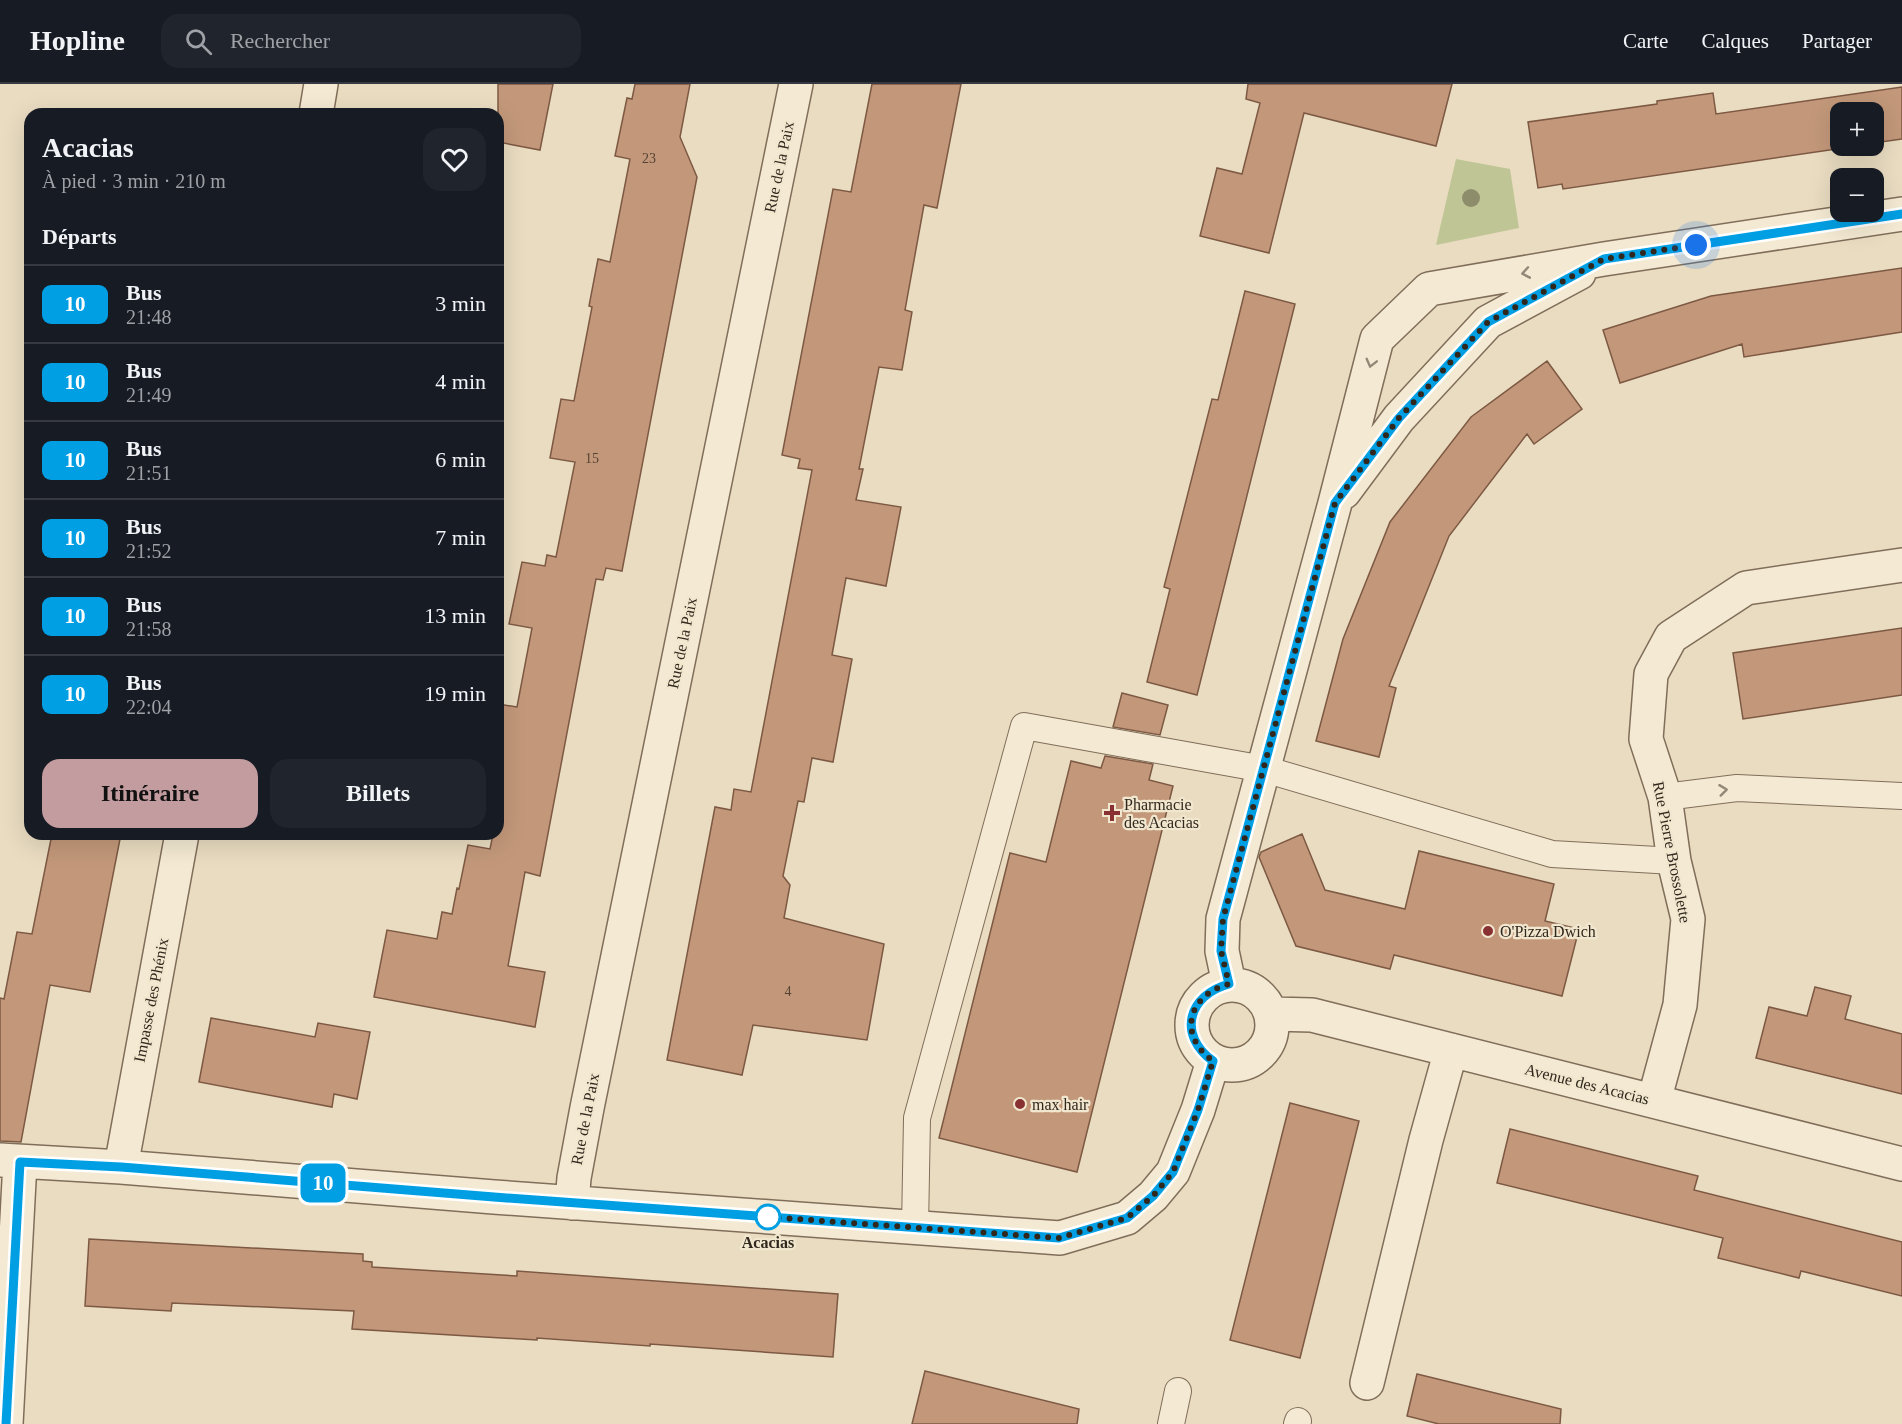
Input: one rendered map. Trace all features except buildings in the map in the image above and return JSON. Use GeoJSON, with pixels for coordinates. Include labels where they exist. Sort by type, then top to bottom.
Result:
{"type":"FeatureCollection","features":[{"type":"Feature","properties":{"kind":"street"},"geometry":{"type":"LineString","coordinates":[[317,108],[321,84]]}},
{"type":"Feature","properties":{"kind":"street","name":"Rue de la Paix"},"geometry":{"type":"LineString","coordinates":[[572,1203],[574,1178],[587,1108],[796,84]]}},
{"type":"Feature","properties":{"kind":"street"},"geometry":{"type":"LineString","coordinates":[[1229,984],[1221,951],[1223,919],[1377,339],[1429,289],[1604,259],[1902,213]]}},
{"type":"Feature","properties":{"kind":"street"},"geometry":{"type":"LineString","coordinates":[[1335,503],[1399,418],[1488,322],[1604,259]]}},
{"type":"Feature","properties":{"kind":"street","name":"Rue Pierre Brossolette"},"geometry":{"type":"LineString","coordinates":[[1654,1101],[1680,1005],[1688,919],[1674,861],[1665,797],[1646,739],[1652,674],[1671,637],[1746,588],[1902,565]]}},
{"type":"Feature","properties":{"kind":"street","name":"Impasse des Phénix"},"geometry":{"type":"LineString","coordinates":[[121,1167],[181,840]]}},
{"type":"Feature","properties":{"kind":"street"},"geometry":{"type":"LineString","coordinates":[[1229,984],[1243,986],[1255,992],[1265,1002],[1271,1014],[1270,1034],[1262,1052],[1251,1061],[1239,1065],[1226,1065],[1213,1061],[1196,1043],[1192,1031],[1192,1017],[1204,995],[1216,987],[1229,984]]}},
{"type":"Feature","properties":{"kind":"street","name":"Avenue des Acacias"},"geometry":{"type":"LineString","coordinates":[[1271,1014],[1312,1015],[1902,1164]]}},
{"type":"Feature","properties":{"kind":"street"},"geometry":{"type":"LineString","coordinates":[[1367,1383],[1426,1140],[1451,1050]]}},
{"type":"Feature","properties":{"kind":"street"},"geometry":{"type":"LineString","coordinates":[[6,1424],[10,1161],[121,1167],[572,1203],[1059,1238],[1127,1218],[1153,1196],[1173,1172],[1198,1110],[1213,1061]]}},
{"type":"Feature","properties":{"kind":"lane"},"geometry":{"type":"LineString","coordinates":[[915,1228],[918,1118],[1024,726],[1264,769],[1552,854],[1674,861]]}},
{"type":"Feature","properties":{"kind":"lane"},"geometry":{"type":"LineString","coordinates":[[1665,797],[1737,788],[1902,796]]}},
{"type":"Feature","properties":{"kind":"lane"},"geometry":{"type":"LineString","coordinates":[[1171,1424],[1178,1391]]}},
{"type":"Feature","properties":{"kind":"green space"},"geometry":{"type":"Polygon","coordinates":[[[1456,159],[1510,169],[1519,228],[1436,245],[1456,159]]]}},
{"type":"Feature","properties":{"kind":"bus line","name":"10"},"geometry":{"type":"LineString","coordinates":[[6,1424],[16,1203],[20,1162],[121,1167],[1059,1238],[1127,1218],[1153,1196],[1173,1172],[1198,1110],[1213,1061],[1196,1043],[1192,1031],[1192,1017],[1204,995],[1216,987],[1229,984],[1221,951],[1223,919],[1335,503],[1399,418],[1488,322],[1604,259],[1902,214]]}},
{"type":"Feature","properties":{"kind":"place","name":"Pharmacie des Acacias"},"geometry":{"type":"Point","coordinates":[1112,813]}},
{"type":"Feature","properties":{"kind":"place","name":"O'Pizza Dwich"},"geometry":{"type":"Point","coordinates":[1488,931]}},
{"type":"Feature","properties":{"kind":"place","name":"max hair"},"geometry":{"type":"Point","coordinates":[1020,1104]}},
{"type":"Feature","properties":{"kind":"place","name":"Acacias"},"geometry":{"type":"Point","coordinates":[768,1217]}},
{"type":"Feature","properties":{"kind":"route"},"geometry":{"type":"LineString","coordinates":[[768,1217],[1059,1238],[1127,1218],[1153,1196],[1173,1172],[1198,1110],[1213,1061],[1196,1043],[1192,1031],[1192,1017],[1204,995],[1216,987],[1229,984],[1221,951],[1223,919],[1335,503],[1399,418],[1488,322],[1604,259],[1696,245]]}}]}
